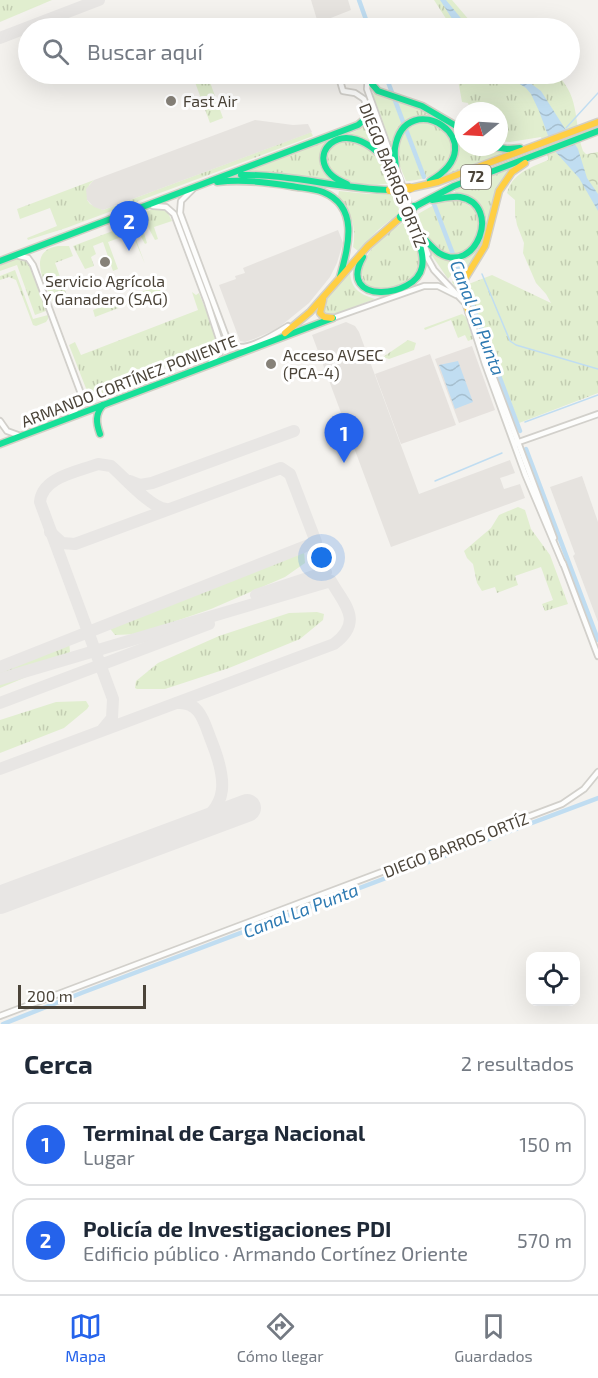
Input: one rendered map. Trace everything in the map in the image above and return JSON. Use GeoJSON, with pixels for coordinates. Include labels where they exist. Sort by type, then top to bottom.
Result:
{"type":"FeatureCollection","features":[{"type":"Feature","properties":{"kind":"main road"},"geometry":{"type":"LineString","coordinates":[[373,84],[375,89],[430,109],[454,124]]}},
{"type":"Feature","properties":{"kind":"main road"},"geometry":{"type":"LineString","coordinates":[[0,261],[358,125],[365,119],[368,106]]}},
{"type":"Feature","properties":{"kind":"main road"},"geometry":{"type":"LineString","coordinates":[[394,169],[394,145],[397,136],[405,126],[422,118],[435,120],[446,127],[454,142],[453,158],[448,168],[436,177],[415,187]]}},
{"type":"Feature","properties":{"kind":"main road","name":"72"},"geometry":{"type":"LineString","coordinates":[[207,182],[231,176],[258,175],[365,190],[415,187],[438,182],[598,122]]}},
{"type":"Feature","properties":{"kind":"main road","name":"72"},"geometry":{"type":"LineString","coordinates":[[268,343],[289,331],[304,318],[378,236],[416,206],[454,186],[595,133]]}},
{"type":"Feature","properties":{"kind":"main road"},"geometry":{"type":"LineString","coordinates":[[365,190],[335,180],[327,173],[323,157],[329,144],[344,138],[362,140],[376,148],[394,169]]}},
{"type":"Feature","properties":{"kind":"main road"},"geometry":{"type":"LineString","coordinates":[[508,149],[534,146]]}},
{"type":"Feature","properties":{"kind":"main road"},"geometry":{"type":"LineString","coordinates":[[469,313],[464,299],[463,284],[486,244],[495,201],[502,183],[513,171],[538,154]]}},
{"type":"Feature","properties":{"kind":"main road"},"geometry":{"type":"LineString","coordinates":[[197,186],[228,180],[248,180],[321,191],[331,196],[342,206],[349,224],[348,248],[340,277]]}},
{"type":"Feature","properties":{"kind":"main road"},"geometry":{"type":"LineString","coordinates":[[416,206],[442,197],[456,196],[469,200],[478,209],[483,221],[481,240],[470,252],[454,256],[436,252],[420,233]]}},
{"type":"Feature","properties":{"kind":"main road"},"geometry":{"type":"LineString","coordinates":[[378,236],[360,262],[357,273],[366,290],[380,293],[413,282],[421,273],[422,259],[412,222]]}},
{"type":"Feature","properties":{"kind":"main road"},"geometry":{"type":"LineString","coordinates":[[324,296],[320,305],[320,313],[324,317],[333,318]]}},
{"type":"Feature","properties":{"kind":"main road"},"geometry":{"type":"LineString","coordinates":[[268,343],[333,318]]}},
{"type":"Feature","properties":{"kind":"main road","name":"ARMANDO CORTÍNEZ PONIENTE"},"geometry":{"type":"LineString","coordinates":[[0,444],[268,343]]}},
{"type":"Feature","properties":{"kind":"main road"},"geometry":{"type":"LineString","coordinates":[[100,434],[97,413],[104,405]]}},
{"type":"Feature","properties":{"kind":"main road"},"geometry":{"type":"LineString","coordinates":[[72,416],[87,416],[97,425]]}},
{"type":"Feature","properties":{"kind":"street","name":"DIEGO BARROS ORTÍZ"},"geometry":{"type":"LineString","coordinates":[[341,84],[343,91],[360,96],[368,106],[428,255],[448,284]]}},
{"type":"Feature","properties":{"kind":"street","name":"DIEGO BARROS ORTÍZ"},"geometry":{"type":"LineString","coordinates":[[368,84],[394,169],[429,263],[464,299]]}},
{"type":"Feature","properties":{"kind":"street"},"geometry":{"type":"LineString","coordinates":[[197,186],[183,198],[179,207],[180,213],[223,333],[231,344],[240,347],[253,343],[304,318]]}},
{"type":"Feature","properties":{"kind":"street"},"geometry":{"type":"LineString","coordinates":[[133,211],[163,206],[171,211],[176,219],[221,342],[220,352],[207,365]]}},
{"type":"Feature","properties":{"kind":"street"},"geometry":{"type":"LineString","coordinates":[[11,257],[23,256],[32,262],[56,324],[82,399],[80,407],[72,416]]}},
{"type":"Feature","properties":{"kind":"street"},"geometry":{"type":"LineString","coordinates":[[333,318],[428,285],[438,286],[464,299]]}},
{"type":"Feature","properties":{"kind":"street"},"geometry":{"type":"LineString","coordinates":[[469,313],[485,364],[598,656]]}},
{"type":"Feature","properties":{"kind":"street"},"geometry":{"type":"LineString","coordinates":[[516,442],[598,414]]}},
{"type":"Feature","properties":{"kind":"street"},"geometry":{"type":"LineString","coordinates":[[0,421],[9,433],[25,435]]}},
{"type":"Feature","properties":{"kind":"street","name":"DIEGO BARROS ORTÍZ"},"geometry":{"type":"LineString","coordinates":[[0,1016],[562,804],[584,789],[598,772]]}},
{"type":"Feature","properties":{"kind":"shaded area"},"geometry":{"type":"Polygon","coordinates":[[[311,0],[348,0],[351,10],[331,18],[316,18],[311,0]]]}},
{"type":"Feature","properties":{"kind":"shaded area"},"geometry":{"type":"Polygon","coordinates":[[[255,120],[293,125],[308,124],[312,132],[103,210],[94,207],[87,200],[86,189],[94,180],[255,120]]]}},
{"type":"Feature","properties":{"kind":"shaded area"},"geometry":{"type":"Polygon","coordinates":[[[338,230],[343,243],[337,263],[330,277],[309,303],[277,329],[245,342],[240,341],[219,285],[245,273],[243,268],[338,230]]]}},
{"type":"Feature","properties":{"kind":"shaded area"},"geometry":{"type":"Polygon","coordinates":[[[346,322],[355,326],[359,332],[419,494],[510,460],[515,473],[500,478],[504,489],[520,484],[525,498],[391,547],[312,335],[346,322]]]}},
{"type":"Feature","properties":{"kind":"shaded area"},"geometry":{"type":"Polygon","coordinates":[[[472,346],[495,410],[459,423],[435,359],[472,346]]]}},
{"type":"Feature","properties":{"kind":"shaded area"},"geometry":{"type":"Polygon","coordinates":[[[430,354],[456,425],[401,444],[375,374],[430,354]]]}},
{"type":"Feature","properties":{"kind":"shaded area"},"geometry":{"type":"Polygon","coordinates":[[[582,476],[598,522],[598,622],[550,487],[582,476]]]}},
{"type":"Feature","properties":{"kind":"green space"},"geometry":{"type":"Polygon","coordinates":[[[0,0],[52,0],[0,22],[0,0]]]}},
{"type":"Feature","properties":{"kind":"green space"},"geometry":{"type":"Polygon","coordinates":[[[434,0],[452,0],[467,18],[446,18],[434,0]]]}},
{"type":"Feature","properties":{"kind":"green space"},"geometry":{"type":"Polygon","coordinates":[[[196,84],[211,84],[223,118],[210,123],[196,84]]]}},
{"type":"Feature","properties":{"kind":"green space"},"geometry":{"type":"Polygon","coordinates":[[[459,84],[565,84],[573,103],[583,151],[586,154],[598,155],[598,393],[519,423],[466,285],[492,275],[551,303],[536,283],[523,253],[524,243],[517,225],[515,200],[507,193],[513,180],[529,168],[548,160],[548,157],[541,137],[508,142],[508,102],[462,102],[459,84]]]}},
{"type":"Feature","properties":{"kind":"green space"},"geometry":{"type":"Polygon","coordinates":[[[372,93],[411,105],[433,116],[416,116],[403,123],[395,135],[391,151],[372,93]]]}},
{"type":"Feature","properties":{"kind":"green space"},"geometry":{"type":"Polygon","coordinates":[[[369,118],[383,153],[368,140],[347,136],[320,154],[322,169],[333,181],[245,170],[356,131],[365,125],[369,118]]]}},
{"type":"Feature","properties":{"kind":"green space"},"geometry":{"type":"Polygon","coordinates":[[[433,122],[448,133],[452,150],[450,159],[441,170],[434,174],[406,181],[397,159],[397,142],[413,123],[433,122]]]}},
{"type":"Feature","properties":{"kind":"green space"},"geometry":{"type":"Polygon","coordinates":[[[448,124],[454,128],[454,150],[448,124]]]}},
{"type":"Feature","properties":{"kind":"green space"},"geometry":{"type":"Polygon","coordinates":[[[311,132],[313,136],[28,240],[27,238],[57,226],[50,208],[20,219],[17,209],[94,180],[89,185],[87,200],[90,204],[103,210],[311,132]]]}},
{"type":"Feature","properties":{"kind":"green space"},"geometry":{"type":"Polygon","coordinates":[[[346,141],[363,145],[375,154],[381,160],[392,183],[358,184],[328,170],[327,159],[332,147],[346,141]]]}},
{"type":"Feature","properties":{"kind":"green space"},"geometry":{"type":"Polygon","coordinates":[[[598,152],[598,194],[587,178],[581,160],[587,154],[598,152]]]}},
{"type":"Feature","properties":{"kind":"green space"},"geometry":{"type":"Polygon","coordinates":[[[455,156],[498,156],[448,174],[455,156]]]}},
{"type":"Feature","properties":{"kind":"green space"},"geometry":{"type":"Polygon","coordinates":[[[508,170],[509,172],[502,179],[488,223],[478,201],[468,195],[455,192],[455,190],[508,170]]]}},
{"type":"Feature","properties":{"kind":"green space"},"geometry":{"type":"Polygon","coordinates":[[[339,191],[369,194],[393,193],[400,212],[358,251],[353,247],[352,220],[338,196],[339,191]]]}},
{"type":"Feature","properties":{"kind":"green space"},"geometry":{"type":"Polygon","coordinates":[[[460,200],[474,209],[481,224],[474,247],[458,255],[449,254],[442,252],[431,241],[418,214],[439,202],[460,200]]]}},
{"type":"Feature","properties":{"kind":"green space"},"geometry":{"type":"Polygon","coordinates":[[[160,208],[168,213],[172,221],[154,227],[158,239],[155,240],[144,214],[146,211],[160,208]]]}},
{"type":"Feature","properties":{"kind":"green space"},"geometry":{"type":"Polygon","coordinates":[[[139,216],[147,243],[145,244],[139,233],[134,234],[145,264],[132,233],[108,242],[118,269],[113,271],[103,242],[93,246],[96,254],[91,257],[94,266],[85,269],[73,246],[118,229],[129,220],[139,216]]]}},
{"type":"Feature","properties":{"kind":"green space"},"geometry":{"type":"Polygon","coordinates":[[[406,220],[417,247],[419,265],[416,272],[410,279],[397,286],[369,289],[363,279],[362,269],[365,259],[379,241],[406,220]]]}},
{"type":"Feature","properties":{"kind":"green space"},"geometry":{"type":"Polygon","coordinates":[[[482,243],[464,275],[460,276],[461,296],[452,282],[456,276],[463,274],[461,268],[448,279],[431,254],[433,252],[452,262],[472,254],[482,243]]]}},
{"type":"Feature","properties":{"kind":"green space"},"geometry":{"type":"Polygon","coordinates":[[[69,246],[73,256],[55,263],[67,296],[59,299],[61,305],[55,307],[43,280],[40,262],[42,255],[48,249],[69,246]]]}},
{"type":"Feature","properties":{"kind":"green space"},"geometry":{"type":"Polygon","coordinates":[[[19,257],[27,259],[30,263],[46,311],[35,315],[17,265],[0,271],[0,264],[19,257]]]}},
{"type":"Feature","properties":{"kind":"green space"},"geometry":{"type":"Polygon","coordinates":[[[15,270],[33,319],[48,315],[46,322],[33,325],[16,280],[9,277],[0,280],[0,276],[15,270]]]}},
{"type":"Feature","properties":{"kind":"green space"},"geometry":{"type":"Polygon","coordinates":[[[350,270],[350,276],[356,289],[375,299],[338,313],[326,314],[324,311],[326,299],[350,270]]]}},
{"type":"Feature","properties":{"kind":"green space"},"geometry":{"type":"Polygon","coordinates":[[[160,285],[163,291],[95,317],[93,310],[160,285]]]}},
{"type":"Feature","properties":{"kind":"green space"},"geometry":{"type":"Polygon","coordinates":[[[192,292],[196,295],[199,293],[214,331],[216,345],[212,354],[204,358],[178,362],[133,378],[103,398],[93,396],[87,391],[69,345],[75,342],[81,355],[198,310],[192,292]]]}},
{"type":"Feature","properties":{"kind":"green space"},"geometry":{"type":"Polygon","coordinates":[[[462,314],[466,317],[473,339],[468,341],[465,335],[458,338],[451,320],[425,330],[424,328],[462,314]]]}},
{"type":"Feature","properties":{"kind":"green space"},"geometry":{"type":"Polygon","coordinates":[[[408,340],[416,343],[414,350],[389,359],[383,357],[408,340]]]}},
{"type":"Feature","properties":{"kind":"green space"},"geometry":{"type":"Polygon","coordinates":[[[518,507],[525,510],[531,529],[550,555],[568,604],[545,611],[542,604],[553,600],[541,567],[515,576],[518,585],[497,593],[495,587],[482,591],[477,583],[473,564],[464,551],[491,528],[499,515],[518,507]]]}},
{"type":"Feature","properties":{"kind":"green space"},"geometry":{"type":"Polygon","coordinates":[[[304,551],[305,563],[285,577],[211,609],[138,634],[115,635],[108,626],[304,551]]]}},
{"type":"Feature","properties":{"kind":"green space"},"geometry":{"type":"Polygon","coordinates":[[[289,613],[324,614],[323,620],[300,639],[229,668],[165,689],[135,688],[136,681],[158,663],[219,636],[289,613]]]}},
{"type":"Feature","properties":{"kind":"green space"},"geometry":{"type":"Polygon","coordinates":[[[69,641],[70,652],[50,667],[0,688],[0,667],[69,641]]]}},
{"type":"Feature","properties":{"kind":"green space"},"geometry":{"type":"Polygon","coordinates":[[[86,701],[89,706],[87,709],[64,728],[0,753],[0,720],[56,702],[86,701]]]}},
{"type":"Feature","properties":{"kind":"water"},"geometry":{"type":"Polygon","coordinates":[[[440,0],[446,0],[461,18],[452,18],[440,0]]]}},
{"type":"Feature","properties":{"kind":"water"},"geometry":{"type":"Polygon","coordinates":[[[520,84],[532,84],[541,91],[578,149],[587,178],[598,194],[598,211],[579,178],[553,149],[539,111],[526,88],[520,84]]]}},
{"type":"Feature","properties":{"kind":"water"},"geometry":{"type":"Polygon","coordinates":[[[458,361],[473,402],[455,409],[439,365],[458,361]]]}},
{"type":"Feature","properties":{"kind":"waterway","name":"Canal La Punta"},"geometry":{"type":"LineString","coordinates":[[359,0],[365,18]]}},
{"type":"Feature","properties":{"kind":"waterway","name":"Canal La Punta"},"geometry":{"type":"LineString","coordinates":[[389,84],[424,177]]}},
{"type":"Feature","properties":{"kind":"waterway"},"geometry":{"type":"LineString","coordinates":[[566,128],[598,93]]}},
{"type":"Feature","properties":{"kind":"waterway","name":"Canal La Punta"},"geometry":{"type":"LineString","coordinates":[[434,204],[520,431]]}},
{"type":"Feature","properties":{"kind":"waterway"},"geometry":{"type":"LineString","coordinates":[[482,274],[510,341],[516,345],[598,369]]}},
{"type":"Feature","properties":{"kind":"waterway"},"geometry":{"type":"LineString","coordinates":[[525,422],[598,395]]}},
{"type":"Feature","properties":{"kind":"waterway","name":"Canal La Punta"},"geometry":{"type":"LineString","coordinates":[[526,449],[598,640]]}},
{"type":"Feature","properties":{"kind":"waterway"},"geometry":{"type":"LineString","coordinates":[[435,481],[502,453]]}},
{"type":"Feature","properties":{"kind":"waterway","name":"Canal La Punta"},"geometry":{"type":"LineString","coordinates":[[3,1024],[598,798]]}},
{"type":"Feature","properties":{"kind":"taxiway"},"geometry":{"type":"LineString","coordinates":[[52,18],[99,0]]}},
{"type":"Feature","properties":{"kind":"taxiway"},"geometry":{"type":"LineString","coordinates":[[0,38],[18,31]]}},
{"type":"Feature","properties":{"kind":"taxiway"},"geometry":{"type":"LineString","coordinates":[[130,481],[140,485],[152,483],[294,431]]}},
{"type":"Feature","properties":{"kind":"taxiway"},"geometry":{"type":"LineString","coordinates":[[103,729],[112,718],[113,699],[40,502],[42,494],[54,481],[98,464],[111,466],[145,498],[166,509]]}},
{"type":"Feature","properties":{"kind":"taxiway"},"geometry":{"type":"LineString","coordinates":[[0,667],[316,542],[290,474],[281,468],[75,544],[62,543],[50,532]]}},
{"type":"Feature","properties":{"kind":"taxiway"},"geometry":{"type":"LineString","coordinates":[[256,595],[326,572],[323,579],[315,584]]}},
{"type":"Feature","properties":{"kind":"taxiway"},"geometry":{"type":"LineString","coordinates":[[0,679],[331,581],[349,612],[348,628],[334,644],[0,769]]}},
{"type":"Feature","properties":{"kind":"taxiway"},"geometry":{"type":"LineString","coordinates":[[0,703],[209,624]]}},
{"type":"Feature","properties":{"kind":"taxiway"},"geometry":{"type":"LineString","coordinates":[[177,703],[191,705],[200,714],[216,754],[222,779],[219,801],[213,811],[204,820],[190,828]]}},
{"type":"Feature","properties":{"kind":"runway"},"geometry":{"type":"LineString","coordinates":[[0,900],[247,808]]}},
{"type":"Feature","properties":{"kind":"traffic: fast"},"geometry":{"type":"LineString","coordinates":[[372,84],[378,91],[422,106],[454,125]]}},
{"type":"Feature","properties":{"kind":"traffic: fast"},"geometry":{"type":"LineString","coordinates":[[0,261],[358,125],[365,119],[367,106]]}},
{"type":"Feature","properties":{"kind":"traffic: fast"},"geometry":{"type":"LineString","coordinates":[[396,171],[395,148],[402,129],[414,121],[429,120],[442,126],[452,136],[455,150],[449,165],[430,181]]}},
{"type":"Feature","properties":{"kind":"traffic: fast"},"geometry":{"type":"LineString","coordinates":[[414,207],[454,186],[598,131]]}},
{"type":"Feature","properties":{"kind":"traffic: fast"},"geometry":{"type":"LineString","coordinates":[[347,184],[331,175],[324,163],[324,152],[331,143],[342,139],[357,140],[373,149],[391,168]]}},
{"type":"Feature","properties":{"kind":"traffic: fast"},"geometry":{"type":"LineString","coordinates":[[508,149],[520,148]]}},
{"type":"Feature","properties":{"kind":"traffic: fast"},"geometry":{"type":"LineString","coordinates":[[241,175],[260,175],[390,190]]}},
{"type":"Feature","properties":{"kind":"traffic: fast"},"geometry":{"type":"LineString","coordinates":[[217,182],[263,182],[311,189],[323,192],[335,199],[347,218],[348,229],[348,241],[340,277]]}},
{"type":"Feature","properties":{"kind":"traffic: fast"},"geometry":{"type":"LineString","coordinates":[[419,233],[439,253],[452,258],[464,255],[480,237],[482,224],[480,212],[473,203],[460,197],[432,200]]}},
{"type":"Feature","properties":{"kind":"traffic: fast"},"geometry":{"type":"LineString","coordinates":[[401,217],[414,207]]}},
{"type":"Feature","properties":{"kind":"traffic: fast"},"geometry":{"type":"LineString","coordinates":[[363,257],[358,273],[360,283],[368,290],[394,291],[406,286],[417,278],[423,262],[412,222]]}},
{"type":"Feature","properties":{"kind":"traffic: fast"},"geometry":{"type":"LineString","coordinates":[[0,444],[333,318]]}},
{"type":"Feature","properties":{"kind":"traffic: fast"},"geometry":{"type":"LineString","coordinates":[[100,434],[97,419],[103,405]]}},
{"type":"Feature","properties":{"kind":"traffic: slow"},"geometry":{"type":"LineString","coordinates":[[411,188],[438,182],[598,122]]}},
{"type":"Feature","properties":{"kind":"traffic: slow"},"geometry":{"type":"LineString","coordinates":[[469,313],[463,294],[463,282],[485,246],[499,191],[512,172],[525,163]]}},
{"type":"Feature","properties":{"kind":"traffic: slow"},"geometry":{"type":"LineString","coordinates":[[390,190],[411,188]]}},
{"type":"Feature","properties":{"kind":"traffic: slow"},"geometry":{"type":"LineString","coordinates":[[285,333],[310,312],[368,246],[401,217]]}},
{"type":"Feature","properties":{"kind":"traffic: slow"},"geometry":{"type":"LineString","coordinates":[[323,300],[320,313],[324,317],[332,318]]}},
{"type":"Feature","properties":{"kind":"place","name":"Fast Air"},"geometry":{"type":"Point","coordinates":[171,101]}},
{"type":"Feature","properties":{"kind":"place","name":"Policía de Investigaciones PDI"},"geometry":{"type":"Point","coordinates":[129,251]}},
{"type":"Feature","properties":{"kind":"place","name":"Servicio Agrícola Y Ganadero (SAG)"},"geometry":{"type":"Point","coordinates":[105,262]}},
{"type":"Feature","properties":{"kind":"place","name":"Acceso AVSEC (PCA-4)"},"geometry":{"type":"Point","coordinates":[271,364]}},
{"type":"Feature","properties":{"kind":"place","name":"Terminal de Carga Nacional"},"geometry":{"type":"Point","coordinates":[344,463]}}]}
